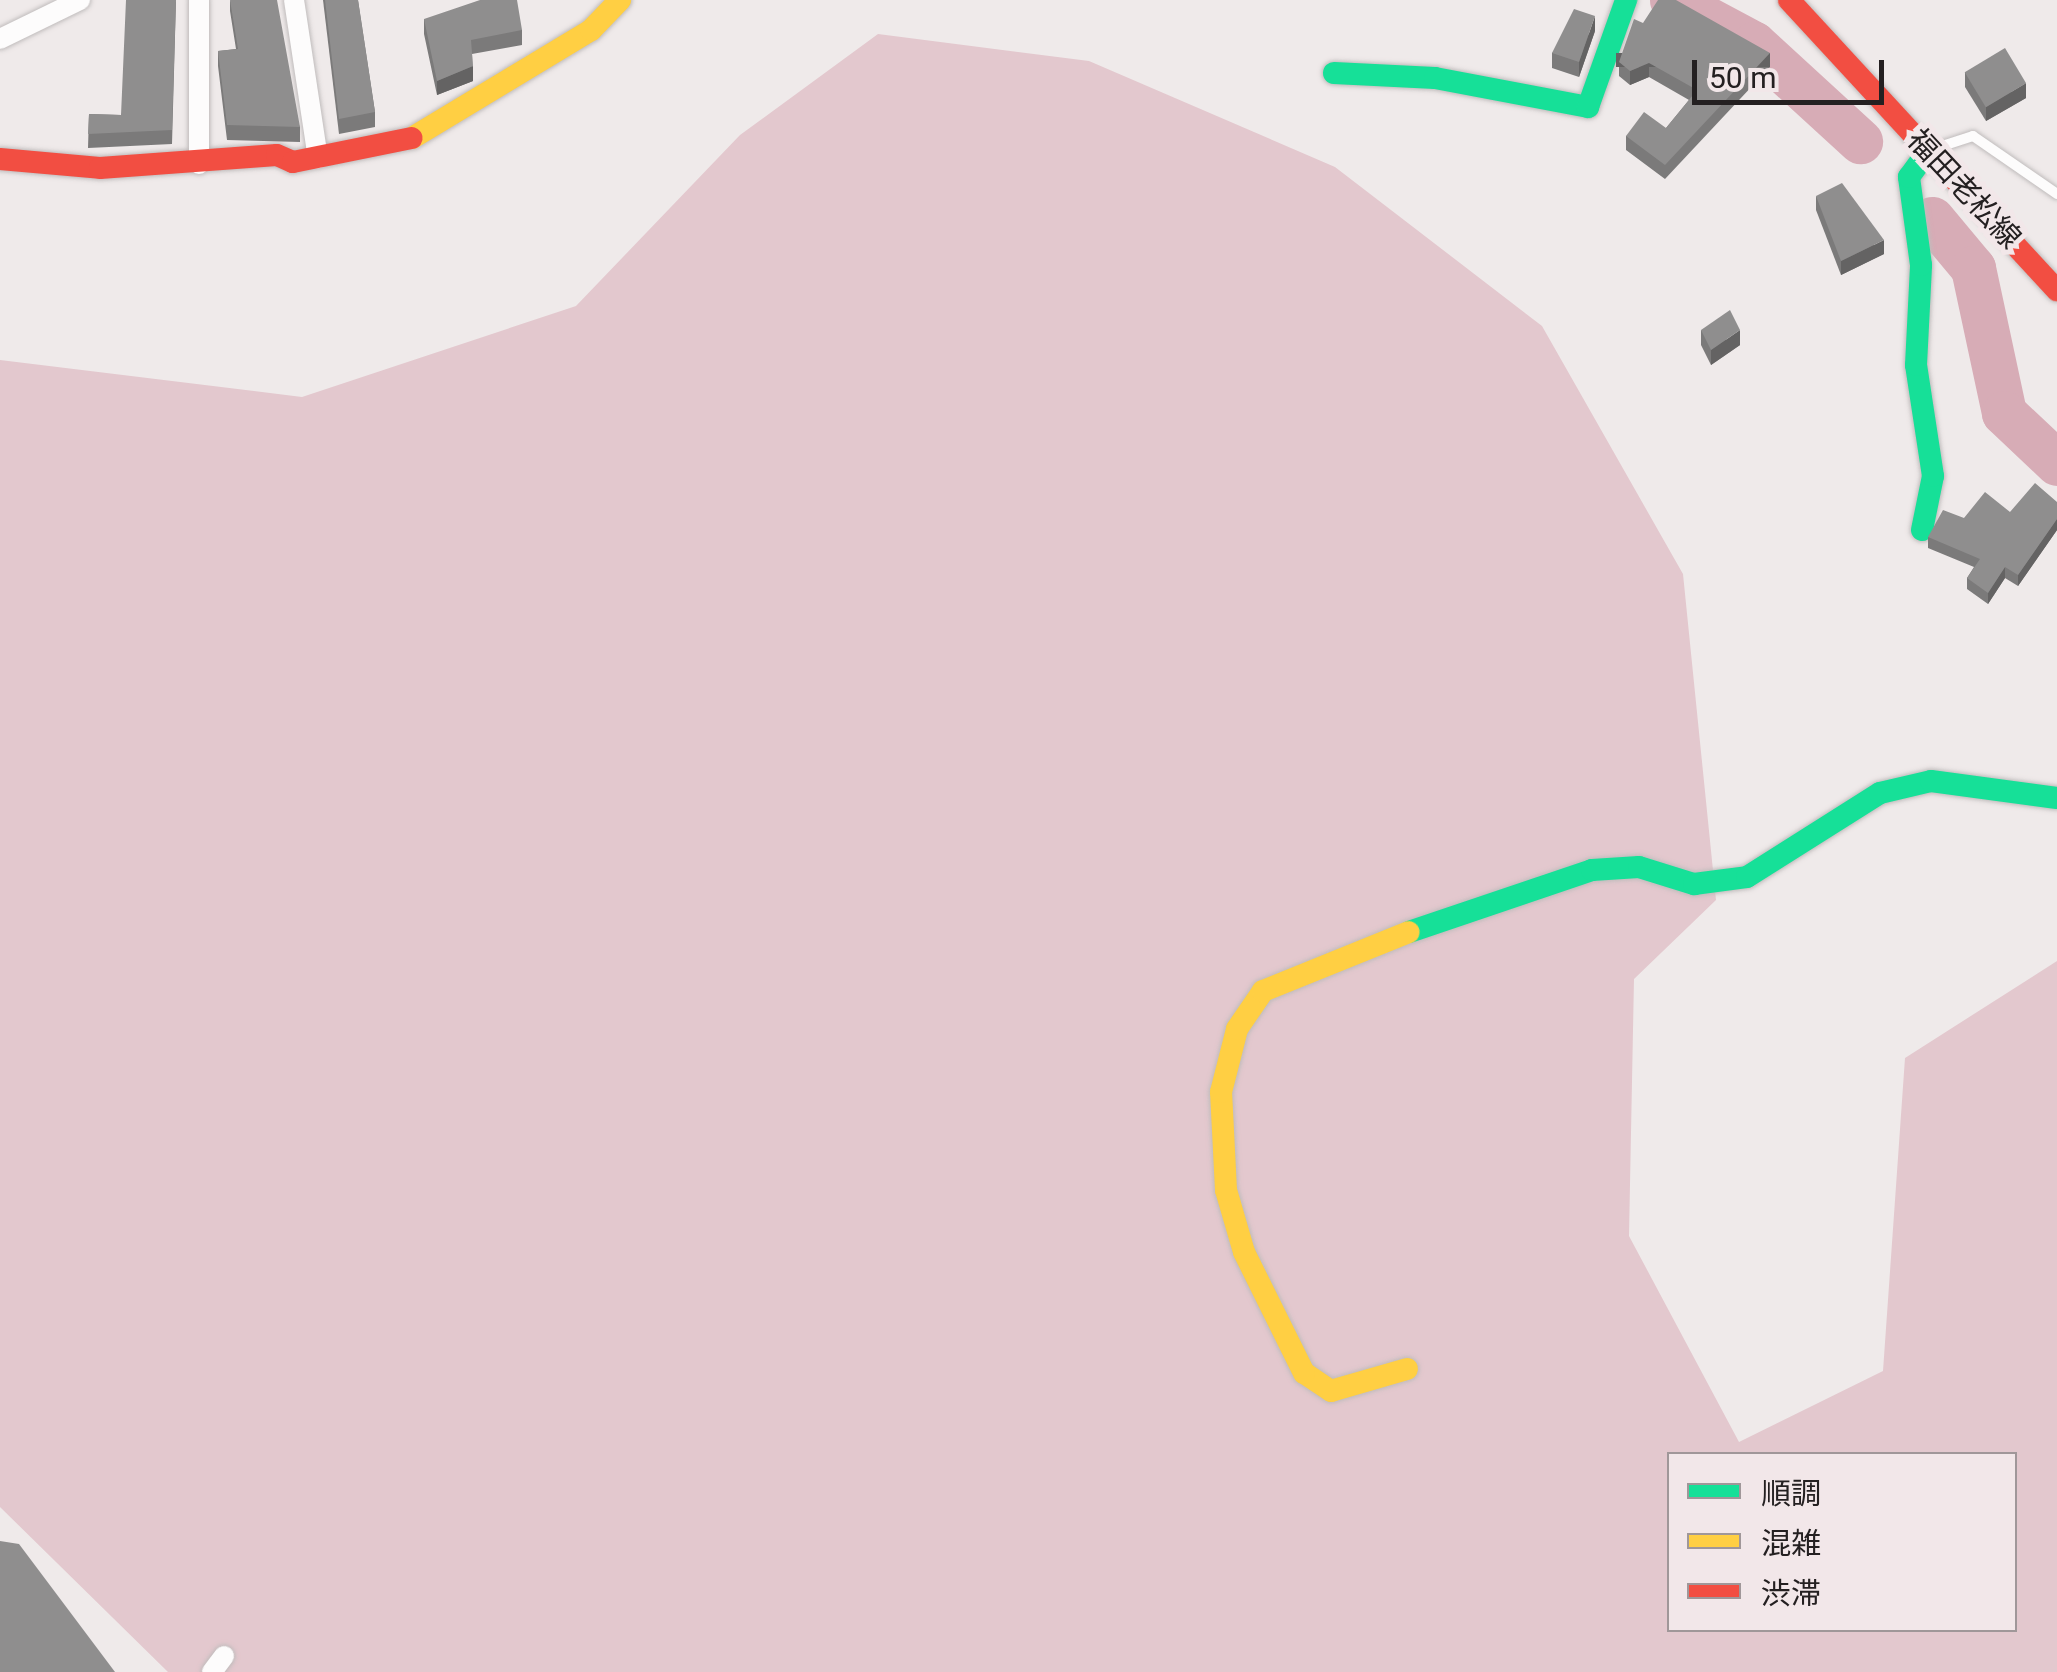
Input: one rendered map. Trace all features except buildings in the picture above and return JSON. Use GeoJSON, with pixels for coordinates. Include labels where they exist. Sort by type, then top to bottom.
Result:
{"type":"FeatureCollection","features":[{"type":"Feature","properties":{"kind":"street"},"geometry":{"type":"LineString","coordinates":[[0,40],[80,0]]}},
{"type":"Feature","properties":{"kind":"street"},"geometry":{"type":"LineString","coordinates":[[199,0],[199,164]]}},
{"type":"Feature","properties":{"kind":"street"},"geometry":{"type":"LineString","coordinates":[[294,0],[318,158]]}},
{"type":"Feature","properties":{"kind":"street"},"geometry":{"type":"LineString","coordinates":[[0,159],[199,164],[318,158],[454,123],[592,30],[620,0]]}},
{"type":"Feature","properties":{"kind":"street"},"geometry":{"type":"LineString","coordinates":[[1334,73],[1435,78],[1588,106],[1626,0]]}},
{"type":"Feature","properties":{"kind":"street","name":"福田老松線"},"geometry":{"type":"LineString","coordinates":[[1789,0],[2057,290]]}},
{"type":"Feature","properties":{"kind":"street"},"geometry":{"type":"LineString","coordinates":[[1922,530],[1933,476],[1916,365],[1921,265],[1908,207],[1909,177],[1928,151]]}},
{"type":"Feature","properties":{"kind":"street"},"geometry":{"type":"LineString","coordinates":[[1407,1370],[1331,1391],[1304,1373],[1244,1252],[1226,1190],[1221,1092],[1237,1029],[1263,992],[1330,959],[1592,870],[1639,867],[1694,884],[1747,877],[1880,793],[1931,781],[2057,798]]}},
{"type":"Feature","properties":{"kind":"lane"},"geometry":{"type":"LineString","coordinates":[[1928,151],[1973,136],[2057,194]]}},
{"type":"Feature","properties":{"kind":"shaded area"},"geometry":{"type":"Polygon","coordinates":[[[878,34],[1089,61],[1335,167],[1542,326],[1683,574],[1716,900],[1634,979],[1629,1236],[1739,1442],[1883,1371],[1905,1058],[2057,961],[2057,1672],[168,1672],[0,1507],[0,360],[302,397],[576,306],[740,135],[878,34]]]}},
{"type":"Feature","properties":{"kind":"waterway"},"geometry":{"type":"LineString","coordinates":[[1672,0],[1754,44],[1860,141]]}},
{"type":"Feature","properties":{"kind":"waterway"},"geometry":{"type":"LineString","coordinates":[[1932,219],[1973,268],[2004,413],[2057,463]]}},
{"type":"Feature","properties":{"kind":"traffic: fast"},"geometry":{"type":"LineString","coordinates":[[1334,73],[1435,78],[1588,107],[1626,0]]}},
{"type":"Feature","properties":{"kind":"traffic: fast"},"geometry":{"type":"LineString","coordinates":[[1922,530],[1933,476],[1916,365],[1921,265],[1909,177],[1928,151]]}},
{"type":"Feature","properties":{"kind":"traffic: fast"},"geometry":{"type":"LineString","coordinates":[[1409,932],[1592,870],[1639,867],[1694,884],[1747,877],[1880,793],[1931,781],[2057,798]]}},
{"type":"Feature","properties":{"kind":"traffic: slow"},"geometry":{"type":"LineString","coordinates":[[412,138],[591,30],[620,0]]}},
{"type":"Feature","properties":{"kind":"traffic: slow"},"geometry":{"type":"LineString","coordinates":[[1407,1369],[1331,1391],[1304,1373],[1244,1252],[1226,1190],[1221,1092],[1237,1029],[1263,991],[1409,932]]}},
{"type":"Feature","properties":{"kind":"traffic: jam"},"geometry":{"type":"LineString","coordinates":[[1789,0],[2057,290]]}},
{"type":"Feature","properties":{"kind":"traffic: jam"},"geometry":{"type":"LineString","coordinates":[[0,159],[100,168],[277,155],[293,162],[412,138]]}}]}
